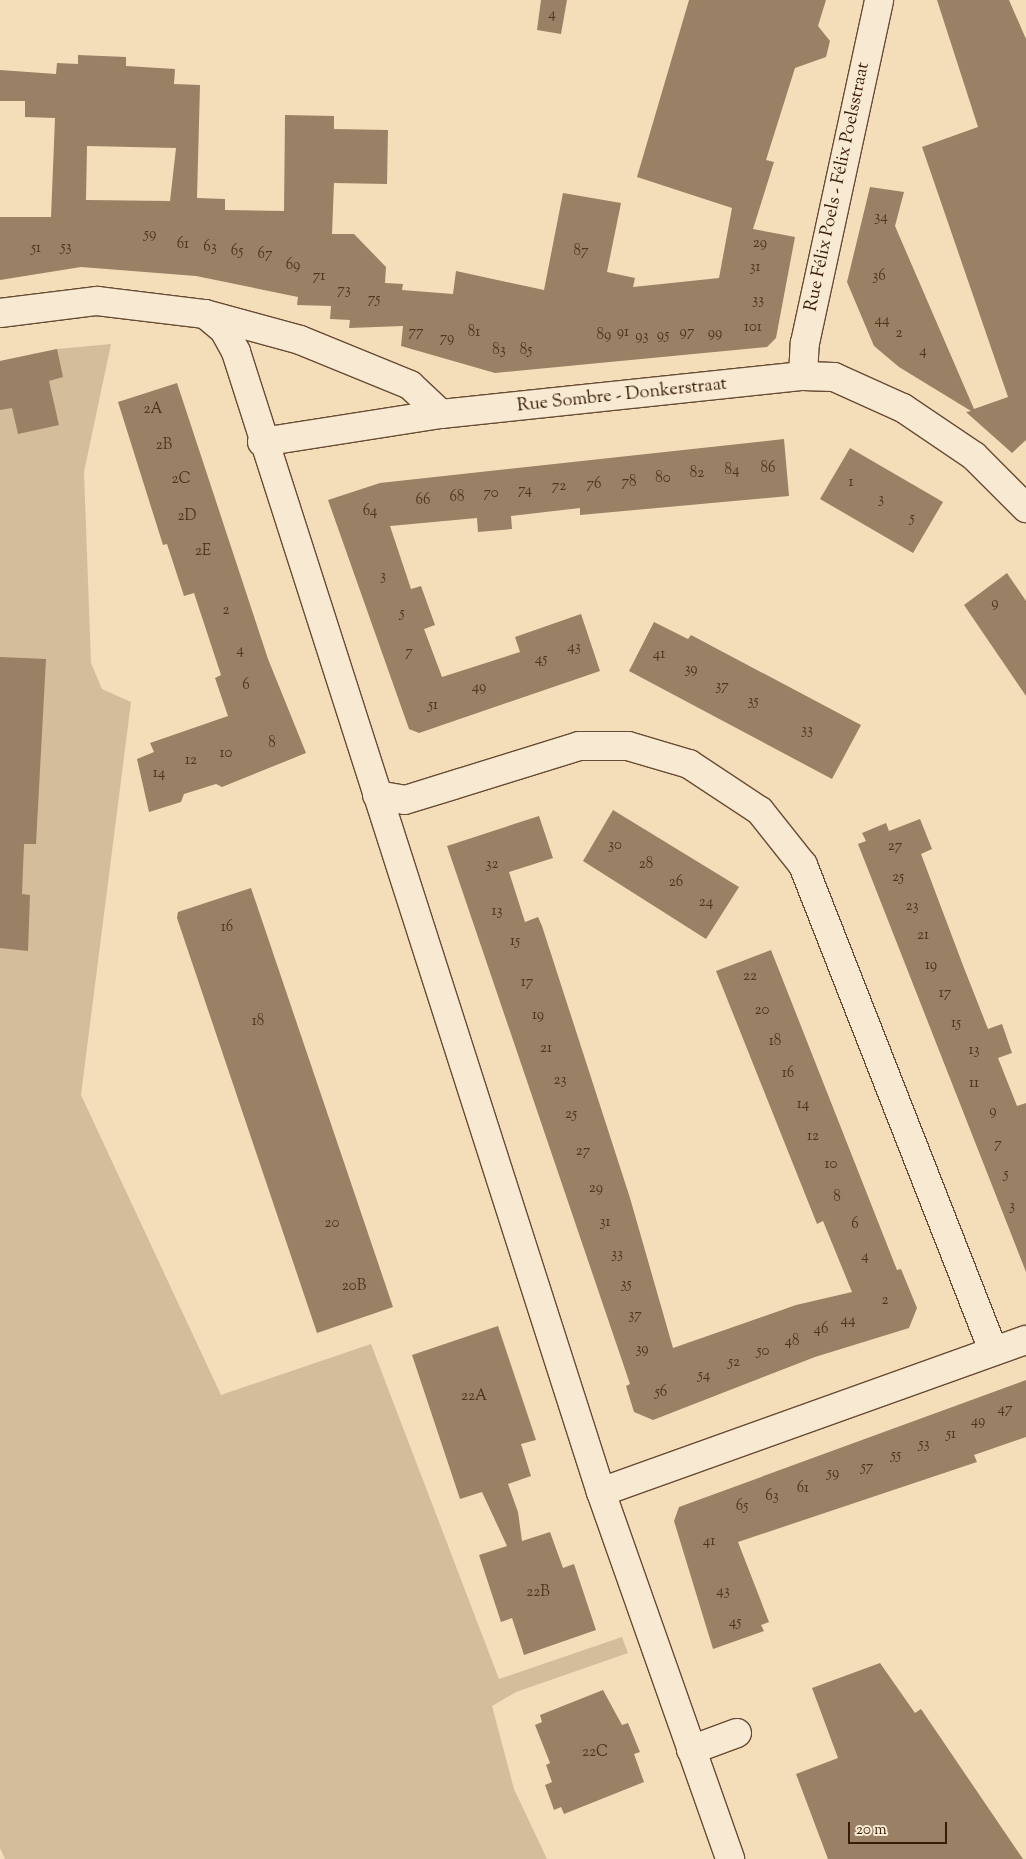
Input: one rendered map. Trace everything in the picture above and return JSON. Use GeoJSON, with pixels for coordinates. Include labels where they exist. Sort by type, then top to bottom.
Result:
{"type":"FeatureCollection","features":[{"type":"Feature","properties":{"kind":"street","name":"Rue Félix Poels - Félix Poelsstraat"},"geometry":{"type":"LineString","coordinates":[[803,376],[805,343],[879,0]]}},
{"type":"Feature","properties":{"kind":"street"},"geometry":{"type":"LineString","coordinates":[[0,312],[97,301],[205,314],[300,340],[410,385],[440,414]]}},
{"type":"Feature","properties":{"kind":"street"},"geometry":{"type":"LineString","coordinates":[[205,314],[224,330],[236,352],[262,442],[601,1492],[730,1859]]}},
{"type":"Feature","properties":{"kind":"street","name":"Rue Sombre - Donkerstraat"},"geometry":{"type":"LineString","coordinates":[[262,442],[440,414],[803,376],[834,377],[903,408],[974,456],[1026,508]]}},
{"type":"Feature","properties":{"kind":"street"},"geometry":{"type":"LineString","coordinates":[[377,795],[405,800],[579,746],[628,746],[689,764],[760,811],[803,865],[993,1350]]}},
{"type":"Feature","properties":{"kind":"street"},"geometry":{"type":"LineString","coordinates":[[601,1492],[993,1350],[1026,1340]]}},
{"type":"Feature","properties":{"kind":"street"},"geometry":{"type":"LineString","coordinates":[[691,1750],[737,1733]]}},
{"type":"Feature","properties":{"kind":"shaded area"},"geometry":{"type":"Polygon","coordinates":[[[111,344],[84,472],[91,663],[102,689],[131,702],[81,1095],[221,1395],[371,1344],[499,1679],[622,1637],[628,1653],[516,1692],[492,1706],[514,1789],[547,1859],[5,1859],[0,1848],[0,361],[57,349],[111,344]]]}},
{"type":"Feature","properties":{"kind":"building"},"geometry":{"type":"Polygon","coordinates":[[[541,0],[567,0],[561,34],[537,30],[541,0]]]}},
{"type":"Feature","properties":{"kind":"building"},"geometry":{"type":"Polygon","coordinates":[[[689,0],[826,0],[818,26],[830,41],[826,57],[795,68],[766,160],[774,162],[753,229],[795,237],[776,338],[767,347],[495,373],[401,346],[403,326],[349,328],[350,320],[330,319],[331,306],[297,305],[298,297],[196,276],[81,267],[0,280],[0,217],[51,217],[55,118],[25,117],[25,101],[0,101],[0,70],[56,74],[57,63],[78,64],[78,55],[126,57],[126,66],[175,69],[174,84],[200,85],[197,198],[225,199],[225,210],[284,211],[285,115],[334,116],[334,129],[388,130],[387,184],[334,183],[332,234],[354,234],[386,267],[385,283],[403,284],[402,290],[453,294],[456,271],[544,290],[563,193],[621,203],[607,272],[635,278],[633,287],[719,278],[732,208],[637,177],[689,0]],[[87,146],[86,200],[170,201],[176,148],[87,146]]]}},
{"type":"Feature","properties":{"kind":"building"},"geometry":{"type":"Polygon","coordinates":[[[937,0],[1009,0],[1026,39],[1026,440],[1012,453],[966,412],[971,411],[899,367],[874,346],[847,282],[870,187],[904,192],[895,226],[974,409],[1008,397],[922,147],[978,127],[937,0]]]}},
{"type":"Feature","properties":{"kind":"building"},"geometry":{"type":"Polygon","coordinates":[[[57,349],[63,377],[49,381],[59,425],[18,434],[12,408],[0,410],[0,361],[57,349]]]}},
{"type":"Feature","properties":{"kind":"building"},"geometry":{"type":"Polygon","coordinates":[[[177,383],[268,659],[306,753],[222,787],[216,784],[184,794],[181,802],[149,812],[137,759],[154,752],[150,743],[228,716],[215,678],[221,675],[194,593],[184,596],[167,544],[163,545],[118,402],[177,383]]]}},
{"type":"Feature","properties":{"kind":"building"},"geometry":{"type":"Polygon","coordinates":[[[784,439],[789,496],[580,515],[580,508],[511,516],[512,529],[478,532],[477,518],[390,526],[411,589],[421,586],[435,625],[424,629],[442,677],[520,652],[515,637],[581,614],[600,671],[419,733],[409,729],[328,500],[380,483],[784,439]]]}},
{"type":"Feature","properties":{"kind":"building"},"geometry":{"type":"Polygon","coordinates":[[[850,448],[943,502],[913,553],[820,499],[850,448]]]}},
{"type":"Feature","properties":{"kind":"building"},"geometry":{"type":"Polygon","coordinates":[[[1007,573],[1026,601],[1026,696],[964,605],[1007,573]]]}},
{"type":"Feature","properties":{"kind":"building"},"geometry":{"type":"Polygon","coordinates":[[[654,622],[688,639],[691,635],[861,725],[832,779],[629,671],[654,622]]]}},
{"type":"Feature","properties":{"kind":"building"},"geometry":{"type":"Polygon","coordinates":[[[0,657],[46,659],[36,844],[24,844],[22,894],[30,895],[28,951],[0,948],[0,657]]]}},
{"type":"Feature","properties":{"kind":"building"},"geometry":{"type":"Polygon","coordinates":[[[613,810],[739,887],[706,939],[583,861],[613,810]]]}},
{"type":"Feature","properties":{"kind":"building"},"geometry":{"type":"Polygon","coordinates":[[[539,816],[553,858],[509,872],[525,922],[538,917],[542,926],[630,1198],[673,1348],[796,1305],[852,1292],[823,1221],[817,1224],[716,971],[771,950],[897,1270],[901,1269],[917,1308],[909,1328],[815,1357],[653,1420],[634,1412],[626,1386],[630,1384],[447,846],[539,816]]]}},
{"type":"Feature","properties":{"kind":"building"},"geometry":{"type":"Polygon","coordinates":[[[920,819],[932,849],[921,854],[988,1029],[1002,1024],[1012,1053],[998,1058],[1017,1106],[1026,1103],[1026,1272],[858,844],[866,841],[862,833],[886,823],[889,831],[920,819]]]}},
{"type":"Feature","properties":{"kind":"building"},"geometry":{"type":"Polygon","coordinates":[[[251,888],[393,1307],[317,1333],[177,918],[178,912],[251,888]]]}},
{"type":"Feature","properties":{"kind":"building"},"geometry":{"type":"Polygon","coordinates":[[[498,1326],[536,1440],[521,1444],[531,1476],[508,1484],[518,1512],[522,1541],[550,1532],[563,1568],[574,1564],[596,1630],[524,1655],[512,1618],[501,1622],[479,1555],[507,1546],[482,1492],[460,1499],[412,1355],[498,1326]]]}},
{"type":"Feature","properties":{"kind":"building"},"geometry":{"type":"Polygon","coordinates":[[[1026,1380],[1026,1437],[974,1455],[977,1462],[738,1542],[769,1622],[761,1625],[764,1631],[713,1649],[674,1521],[679,1507],[1026,1380]]]}},
{"type":"Feature","properties":{"kind":"building"},"geometry":{"type":"Polygon","coordinates":[[[880,1663],[915,1713],[921,1709],[1023,1859],[828,1859],[796,1774],[838,1758],[812,1688],[880,1663]]]}},
{"type":"Feature","properties":{"kind":"building"},"geometry":{"type":"Polygon","coordinates":[[[603,1690],[622,1725],[628,1723],[640,1752],[634,1754],[644,1782],[564,1814],[561,1807],[554,1810],[545,1785],[552,1782],[546,1765],[550,1763],[535,1725],[542,1722],[540,1715],[603,1690]]]}}]}
